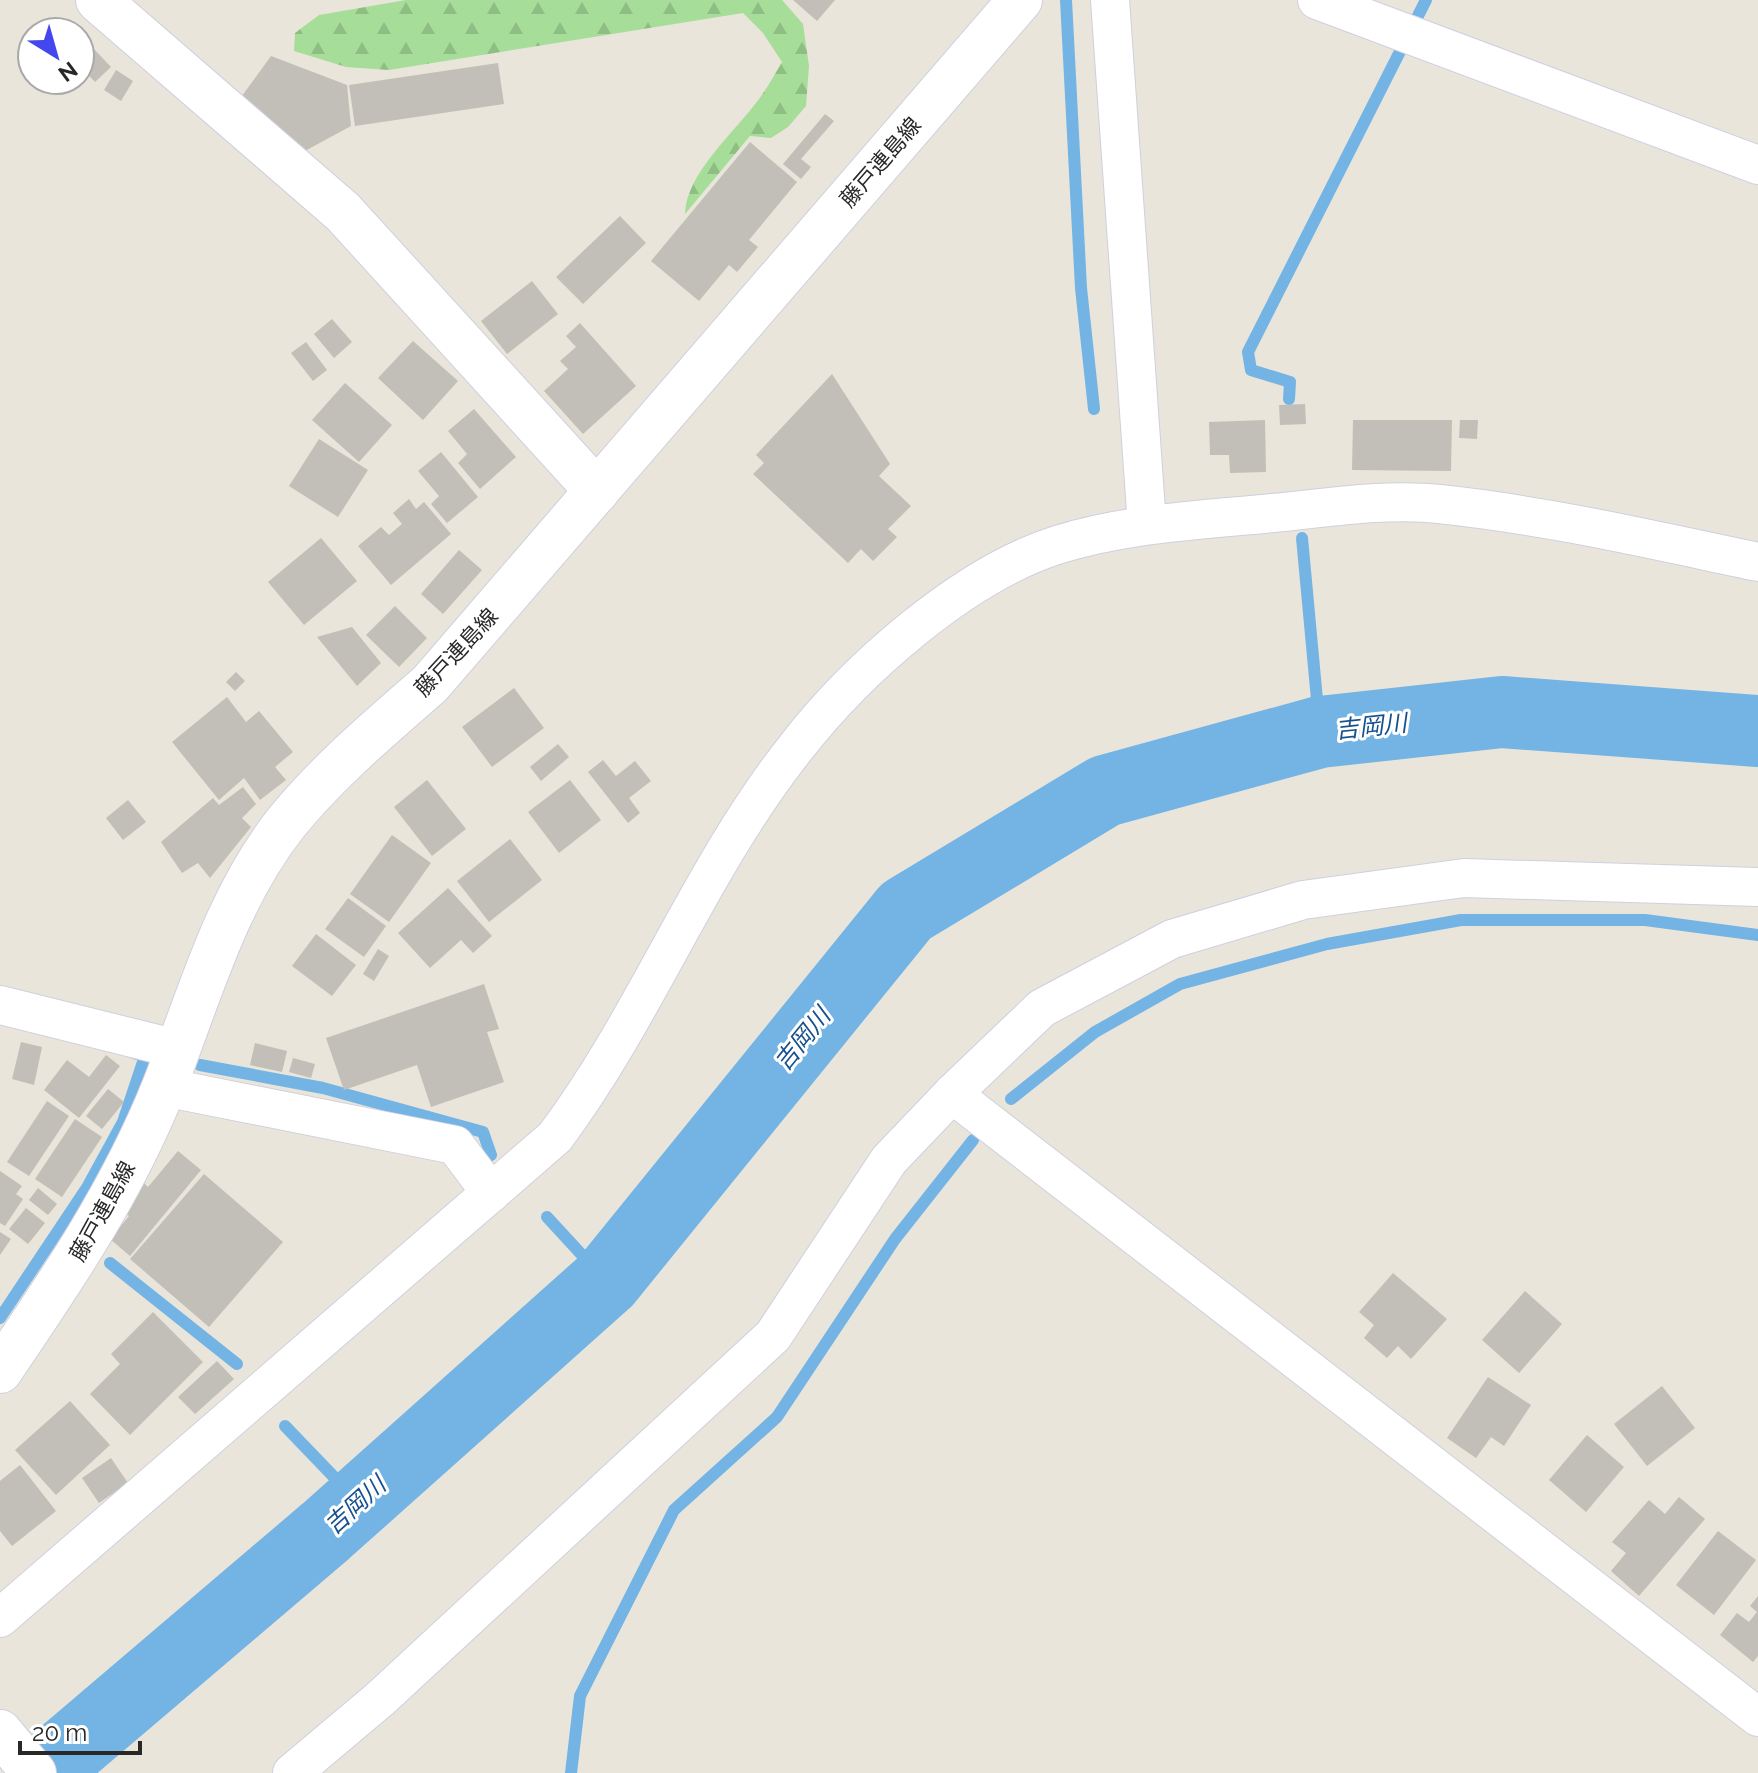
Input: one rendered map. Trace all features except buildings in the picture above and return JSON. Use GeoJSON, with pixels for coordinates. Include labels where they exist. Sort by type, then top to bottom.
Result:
{"type":"FeatureCollection","features":[{"type":"Feature","properties":{"kind":"main road"},"geometry":{"type":"LineString","coordinates":[[98,0],[343,212],[597,491]]}},
{"type":"Feature","properties":{"kind":"main road","name":"藤戸連島線"},"geometry":{"type":"LineString","coordinates":[[0,1371],[67,1271],[123,1178],[170,1068],[210,961],[244,891],[285,825],[341,763],[430,684],[1020,0]]}},
{"type":"Feature","properties":{"kind":"main road"},"geometry":{"type":"LineString","coordinates":[[0,1732],[34,1773]]}},
{"type":"Feature","properties":{"kind":"street"},"geometry":{"type":"LineString","coordinates":[[1110,0],[1108,24],[1132,283],[1147,525]]}},
{"type":"Feature","properties":{"kind":"street"},"geometry":{"type":"LineString","coordinates":[[1317,0],[1758,165]]}},
{"type":"Feature","properties":{"kind":"street"},"geometry":{"type":"LineString","coordinates":[[0,1618],[555,1137],[579,1104],[726,851],[796,746],[838,699],[925,620],[1012,566],[1056,546],[1147,525],[1354,505],[1435,503],[1607,531],[1758,562]]}},
{"type":"Feature","properties":{"kind":"street"},"geometry":{"type":"LineString","coordinates":[[292,1773],[380,1699],[773,1336],[889,1160],[952,1094],[1042,1008],[1172,939],[1303,900],[1464,878],[1758,887]]}},
{"type":"Feature","properties":{"kind":"street"},"geometry":{"type":"LineString","coordinates":[[0,1005],[170,1068],[455,1145],[491,1193]]}},
{"type":"Feature","properties":{"kind":"street"},"geometry":{"type":"LineString","coordinates":[[952,1094],[1758,1717]]}},
{"type":"Feature","properties":{"kind":"green space"},"geometry":{"type":"Polygon","coordinates":[[[406,0],[782,0],[803,24],[809,66],[806,106],[788,127],[771,138],[750,136],[685,214],[694,183],[703,168],[759,99],[782,62],[763,33],[743,13],[389,70],[346,67],[294,51],[295,33],[319,15],[406,0]]]}},
{"type":"Feature","properties":{"kind":"waterway"},"geometry":{"type":"LineString","coordinates":[[1066,0],[1081,288],[1094,409]]}},
{"type":"Feature","properties":{"kind":"waterway"},"geometry":{"type":"LineString","coordinates":[[1289,399],[1290,382],[1251,370],[1248,352],[1426,0]]}},
{"type":"Feature","properties":{"kind":"waterway"},"geometry":{"type":"LineString","coordinates":[[1302,538],[1320,732]]}},
{"type":"Feature","properties":{"kind":"waterway","name":"吉岡川"},"geometry":{"type":"LineString","coordinates":[[42,1773],[326,1531],[606,1281],[906,911],[1105,791],[1320,732],[1502,712],[1758,731]]}},
{"type":"Feature","properties":{"kind":"waterway"},"geometry":{"type":"LineString","coordinates":[[1011,1099],[1095,1032],[1180,984],[1327,944],[1461,920],[1645,920],[1758,935]]}},
{"type":"Feature","properties":{"kind":"waterway"},"geometry":{"type":"LineString","coordinates":[[0,1318],[88,1186],[123,1122],[145,1056],[134,1053]]}},
{"type":"Feature","properties":{"kind":"waterway"},"geometry":{"type":"LineString","coordinates":[[200,1065],[323,1088],[483,1132],[491,1155]]}},
{"type":"Feature","properties":{"kind":"waterway"},"geometry":{"type":"LineString","coordinates":[[571,1773],[580,1696],[674,1510],[777,1417],[895,1239],[973,1140]]}},
{"type":"Feature","properties":{"kind":"waterway"},"geometry":{"type":"LineString","coordinates":[[547,1217],[606,1281]]}},
{"type":"Feature","properties":{"kind":"waterway"},"geometry":{"type":"LineString","coordinates":[[110,1263],[237,1364]]}},
{"type":"Feature","properties":{"kind":"waterway"},"geometry":{"type":"LineString","coordinates":[[285,1426],[359,1503]]}}]}
